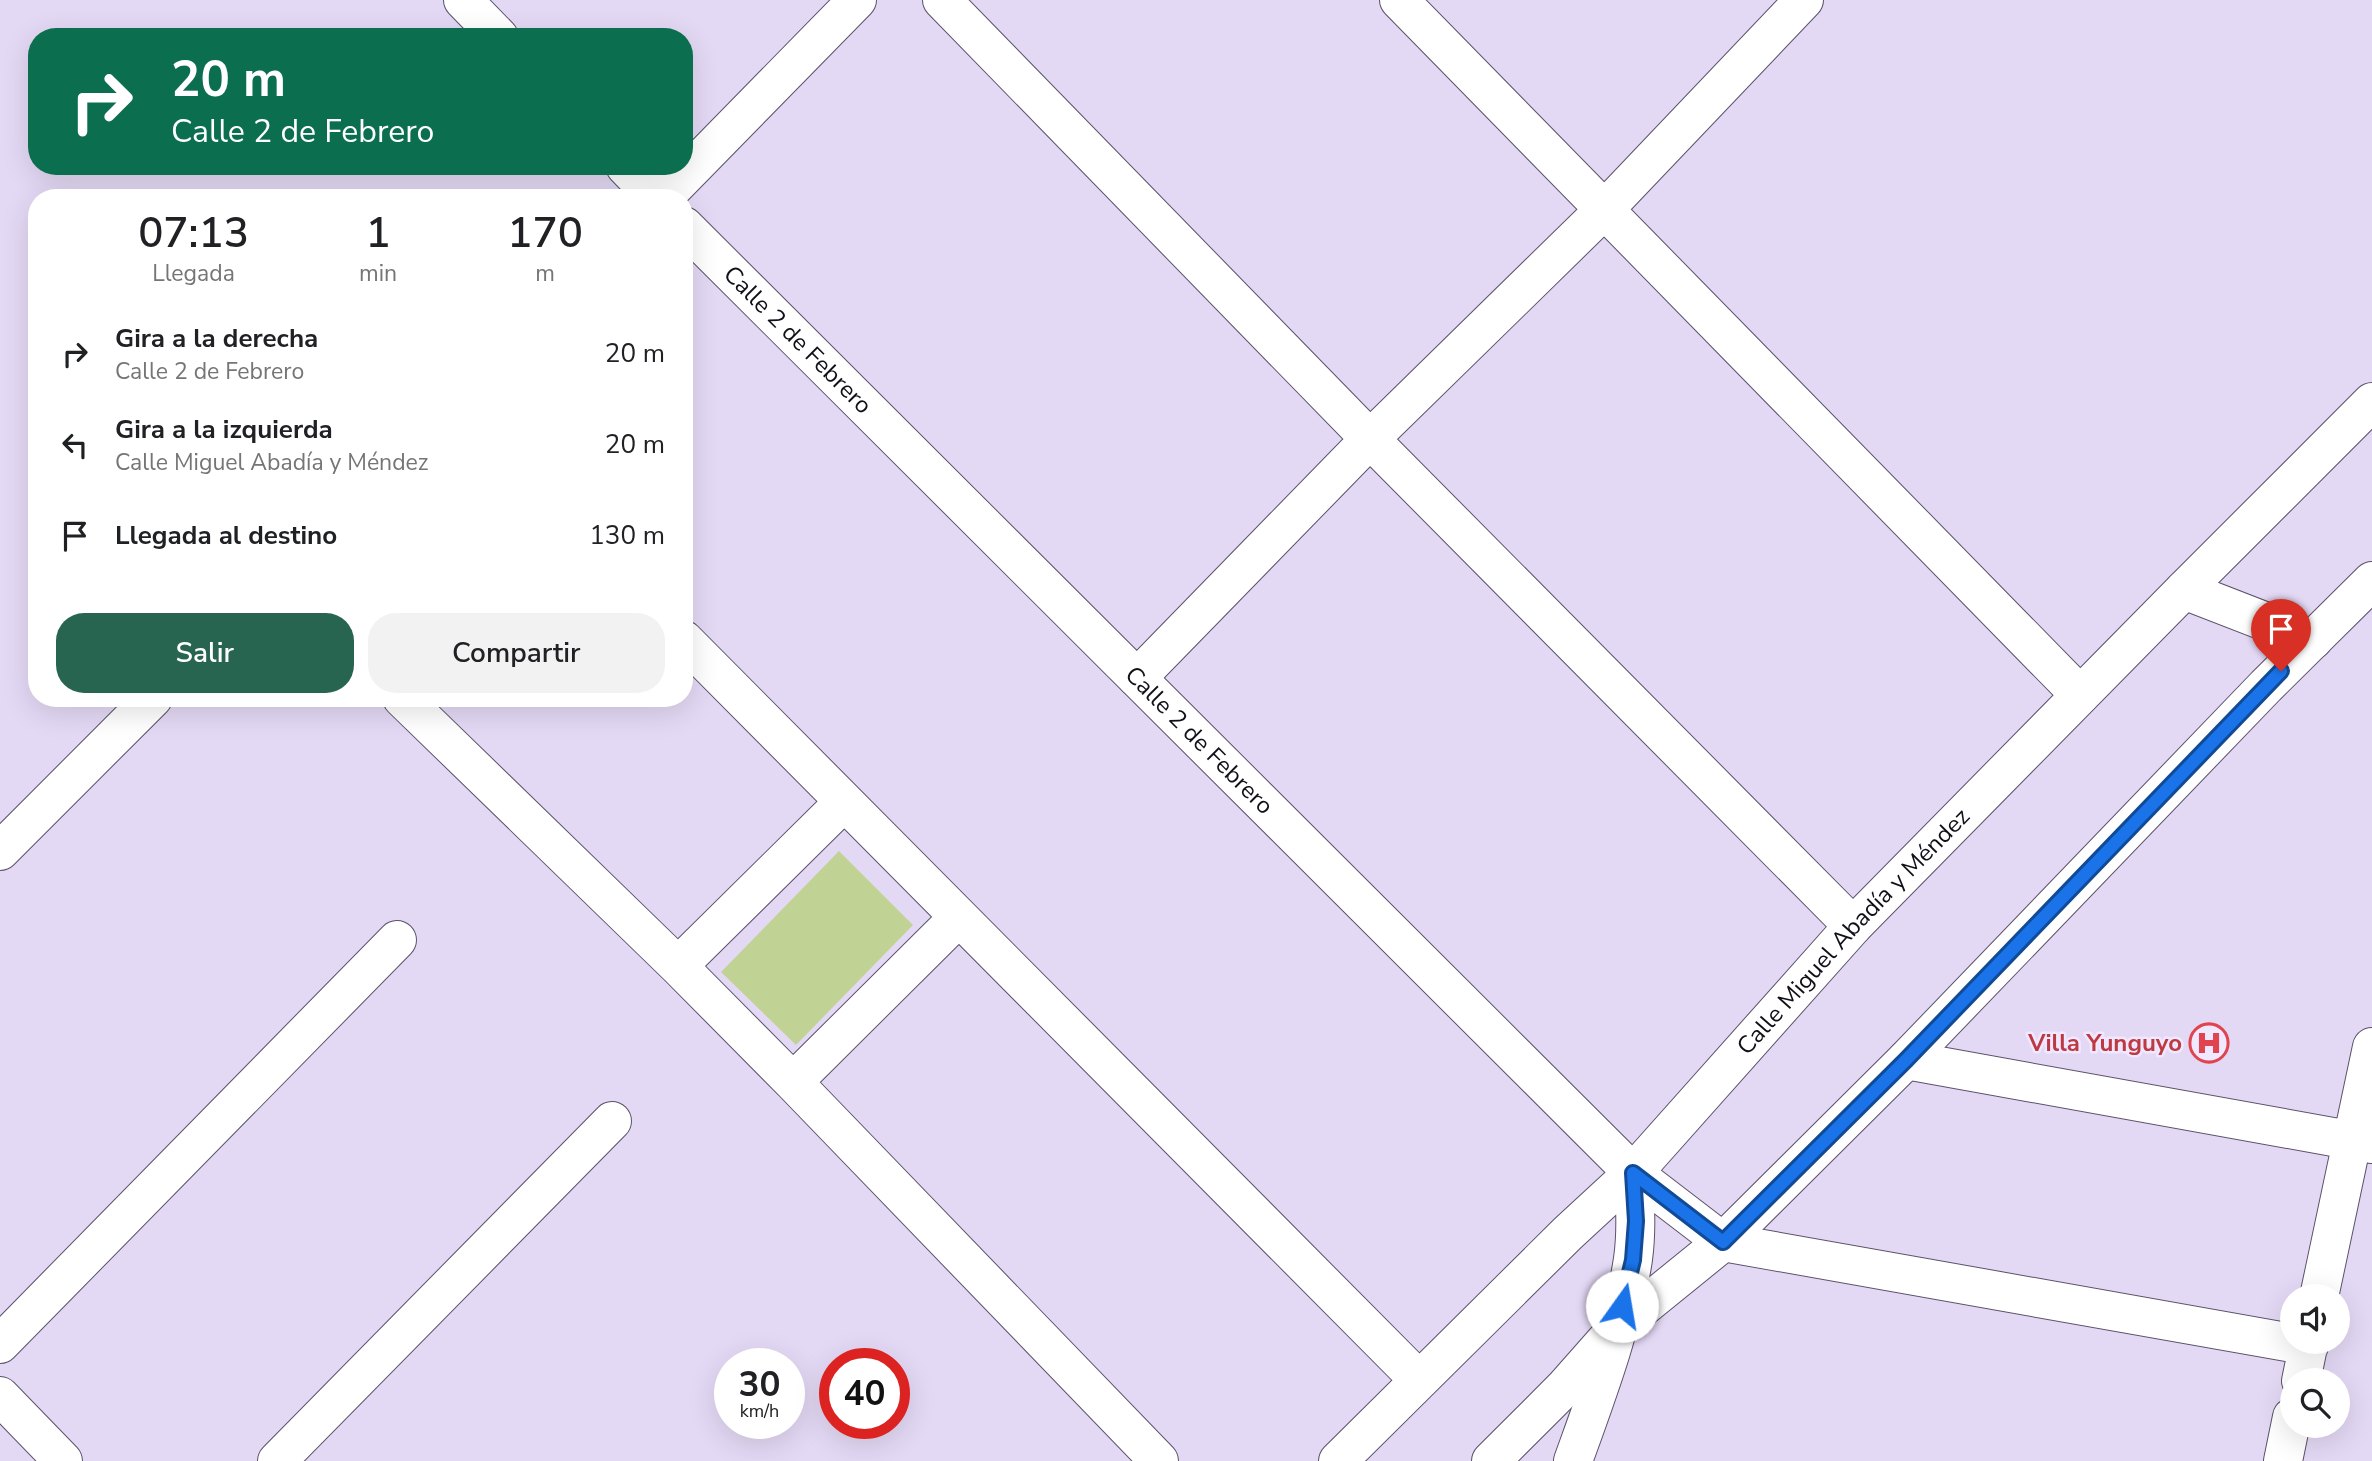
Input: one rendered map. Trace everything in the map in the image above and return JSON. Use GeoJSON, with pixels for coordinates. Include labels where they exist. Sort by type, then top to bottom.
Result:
{"type":"FeatureCollection","features":[{"type":"Feature","properties":{"kind":"street"},"geometry":{"type":"LineString","coordinates":[[463,0],[490,28]]}},
{"type":"Feature","properties":{"kind":"street"},"geometry":{"type":"LineString","coordinates":[[693,167],[857,0]]}},
{"type":"Feature","properties":{"kind":"street"},"geometry":{"type":"LineString","coordinates":[[942,0],[1370,439],[1853,926]]}},
{"type":"Feature","properties":{"kind":"street"},"geometry":{"type":"LineString","coordinates":[[1399,0],[2080,695]]}},
{"type":"Feature","properties":{"kind":"street"},"geometry":{"type":"LineString","coordinates":[[1137,678],[1370,439],[1604,210],[1804,0]]}},
{"type":"Feature","properties":{"kind":"street"},"geometry":{"type":"LineString","coordinates":[[634,175],[647,189]]}},
{"type":"Feature","properties":{"kind":"street"},"geometry":{"type":"LineString","coordinates":[[672,189],[686,175]]}},
{"type":"Feature","properties":{"kind":"street","name":"Calle 2 de Febrero"},"geometry":{"type":"LineString","coordinates":[[693,235],[1633,1173],[1723,1242]]}},
{"type":"Feature","properties":{"kind":"street","name":"Calle Miguel Abadía y Méndez"},"geometry":{"type":"LineString","coordinates":[[1338,1461],[1568,1233],[1633,1173],[1853,926],[2372,402]]}},
{"type":"Feature","properties":{"kind":"street"},"geometry":{"type":"LineString","coordinates":[[1491,1461],[1564,1388],[1617,1328],[1723,1242],[1906,1060],[2372,581]]}},
{"type":"Feature","properties":{"kind":"street"},"geometry":{"type":"LineString","coordinates":[[2184,590],[2313,640]]}},
{"type":"Feature","properties":{"kind":"street"},"geometry":{"type":"LineString","coordinates":[[693,649],[1419,1380]]}},
{"type":"Feature","properties":{"kind":"street"},"geometry":{"type":"LineString","coordinates":[[0,851],[144,707]]}},
{"type":"Feature","properties":{"kind":"street"},"geometry":{"type":"LineString","coordinates":[[411,707],[678,966],[1159,1461]]}},
{"type":"Feature","properties":{"kind":"street"},"geometry":{"type":"LineString","coordinates":[[678,966],[844,802]]}},
{"type":"Feature","properties":{"kind":"street"},"geometry":{"type":"LineString","coordinates":[[793,1082],[958,918]]}},
{"type":"Feature","properties":{"kind":"street"},"geometry":{"type":"LineString","coordinates":[[0,1344],[397,940]]}},
{"type":"Feature","properties":{"kind":"street"},"geometry":{"type":"LineString","coordinates":[[2323,1284],[2362,1142],[2372,1047]]}},
{"type":"Feature","properties":{"kind":"street"},"geometry":{"type":"LineString","coordinates":[[1906,1060],[2362,1142]]}},
{"type":"Feature","properties":{"kind":"street"},"geometry":{"type":"LineString","coordinates":[[277,1461],[612,1121]]}},
{"type":"Feature","properties":{"kind":"street"},"geometry":{"type":"LineString","coordinates":[[1573,1461],[1617,1328],[1633,1260],[1636,1221],[1633,1173]]}},
{"type":"Feature","properties":{"kind":"street"},"geometry":{"type":"LineString","coordinates":[[1723,1242],[2306,1356]]}},
{"type":"Feature","properties":{"kind":"street"},"geometry":{"type":"LineString","coordinates":[[0,1396],[63,1461]]}},
{"type":"Feature","properties":{"kind":"street"},"geometry":{"type":"LineString","coordinates":[[2283,1461],[2288,1438]]}},
{"type":"Feature","properties":{"kind":"green space"},"geometry":{"type":"Polygon","coordinates":[[[839,851],[913,925],[796,1045],[721,972],[839,851]]]}},
{"type":"Feature","properties":{"kind":"place","name":"Villa Yunguyo"},"geometry":{"type":"Point","coordinates":[2209,1043]}},
{"type":"Feature","properties":{"kind":"route"},"geometry":{"type":"LineString","coordinates":[[1622,1306],[1633,1260],[1636,1221],[1633,1173],[1723,1242],[1906,1060],[2281,671]]}}]}
